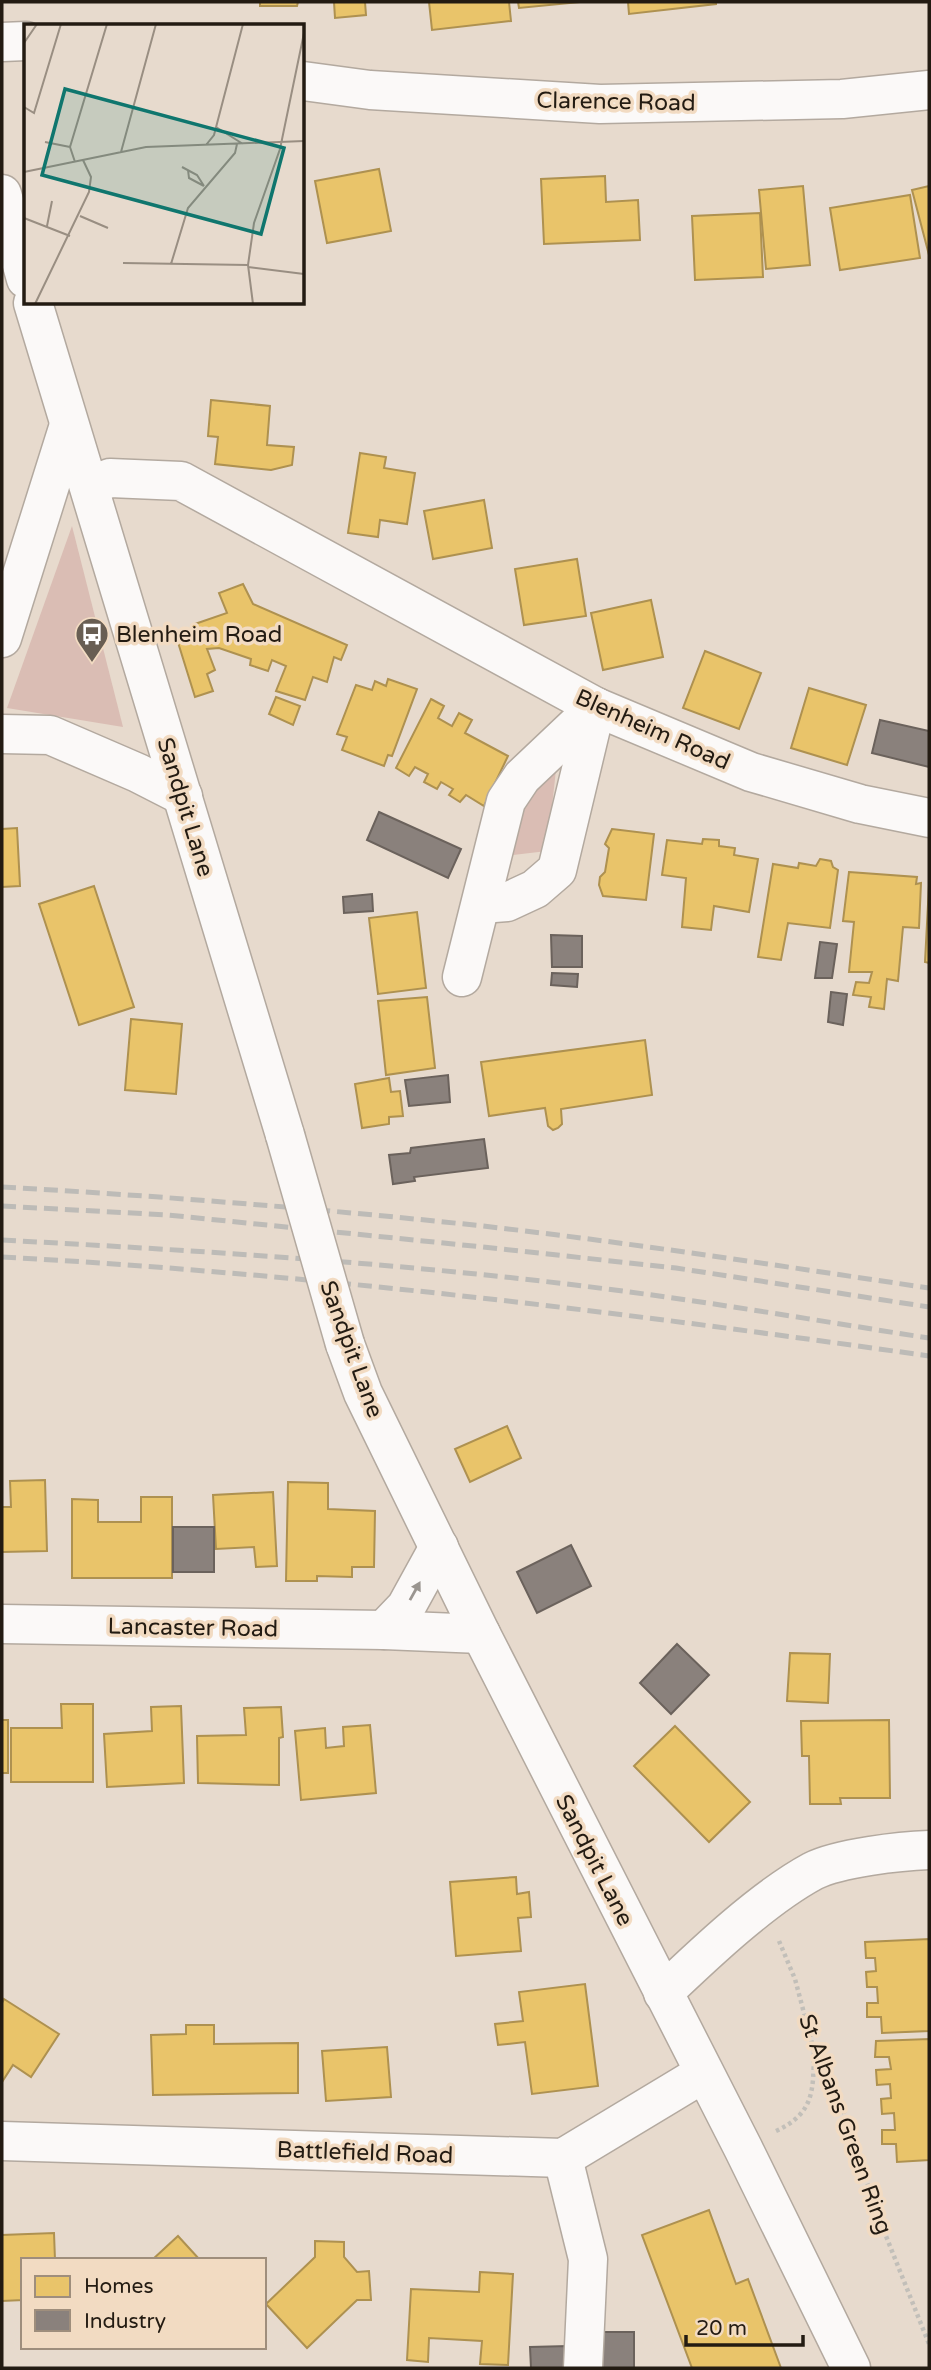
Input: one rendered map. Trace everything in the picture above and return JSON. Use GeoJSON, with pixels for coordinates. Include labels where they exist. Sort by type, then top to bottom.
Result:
{"type":"FeatureCollection","features":[{"type":"Feature","properties":{"kind":"street"},"geometry":{"type":"LineString","coordinates":[[2,41],[24,41]]}},
{"type":"Feature","properties":{"kind":"street","name":"Clarence Road"},"geometry":{"type":"LineString","coordinates":[[304,80],[370,90],[600,104],[842,99],[929,90]]}},
{"type":"Feature","properties":{"kind":"street"},"geometry":{"type":"LineString","coordinates":[[2,194],[24,272]]}},
{"type":"Feature","properties":{"kind":"street","name":"Sandpit Lane"},"geometry":{"type":"LineString","coordinates":[[33,304],[285,1135],[345,1344],[363,1393],[481,1634],[851,2368]]}},
{"type":"Feature","properties":{"kind":"street"},"geometry":{"type":"LineString","coordinates":[[2,638],[69,425]]}},
{"type":"Feature","properties":{"kind":"street","name":"Blenheim Road"},"geometry":{"type":"LineString","coordinates":[[89,486],[110,478],[181,481],[596,706],[751,772],[860,804],[929,818]]}},
{"type":"Feature","properties":{"kind":"street"},"geometry":{"type":"LineString","coordinates":[[481,904],[507,902],[535,889],[557,870],[596,706]]}},
{"type":"Feature","properties":{"kind":"street"},"geometry":{"type":"LineString","coordinates":[[462,977],[506,801],[522,777],[596,706]]}},
{"type":"Feature","properties":{"kind":"street"},"geometry":{"type":"LineString","coordinates":[[2,734],[50,735],[138,773],[183,796]]}},
{"type":"Feature","properties":{"kind":"street"},"geometry":{"type":"LineString","coordinates":[[384,1630],[406,1607],[439,1548]]}},
{"type":"Feature","properties":{"kind":"street","name":"Lancaster Road"},"geometry":{"type":"LineString","coordinates":[[2,1624],[481,1634]]}},
{"type":"Feature","properties":{"kind":"street"},"geometry":{"type":"LineString","coordinates":[[663,1993],[764,1905],[815,1870],[862,1857],[929,1850]]}},
{"type":"Feature","properties":{"kind":"street"},"geometry":{"type":"LineString","coordinates":[[583,2368],[588,2259],[563,2158],[704,2073]]}},
{"type":"Feature","properties":{"kind":"street","name":"Battlefield Road"},"geometry":{"type":"LineString","coordinates":[[2,2141],[563,2158]]}},
{"type":"Feature","properties":{"kind":"path","name":"St Albans Green Ring"},"geometry":{"type":"LineString","coordinates":[[764,1905],[795,1979],[814,2051],[842,2108],[880,2221],[929,2344]]}},
{"type":"Feature","properties":{"kind":"path"},"geometry":{"type":"LineString","coordinates":[[766,2136],[790,2125],[810,2104],[814,2051]]}},
{"type":"Feature","properties":{"kind":"shaded area"},"geometry":{"type":"Polygon","coordinates":[[[72,526],[123,727],[7,708],[72,526]]]}},
{"type":"Feature","properties":{"kind":"shaded area"},"geometry":{"type":"Polygon","coordinates":[[[556,770],[547,851],[513,855],[511,805],[556,770]]]}},
{"type":"Feature","properties":{"kind":"building: Homes"},"geometry":{"type":"Polygon","coordinates":[[[260,2],[298,2],[297,6],[260,6],[260,2]]]}},
{"type":"Feature","properties":{"kind":"building: Homes"},"geometry":{"type":"Polygon","coordinates":[[[334,2],[365,2],[366,15],[335,18],[334,2]]]}},
{"type":"Feature","properties":{"kind":"building: Homes"},"geometry":{"type":"Polygon","coordinates":[[[429,2],[509,2],[511,21],[432,30],[429,2]]]}},
{"type":"Feature","properties":{"kind":"building: Homes"},"geometry":{"type":"Polygon","coordinates":[[[518,2],[580,2],[519,8],[518,2]]]}},
{"type":"Feature","properties":{"kind":"building: Homes"},"geometry":{"type":"Polygon","coordinates":[[[628,2],[716,2],[716,4],[629,14],[628,2]]]}},
{"type":"Feature","properties":{"kind":"building: Homes"},"geometry":{"type":"Polygon","coordinates":[[[379,169],[391,231],[327,243],[315,181],[379,169]]]}},
{"type":"Feature","properties":{"kind":"building: Homes"},"geometry":{"type":"Polygon","coordinates":[[[605,176],[606,202],[638,200],[640,240],[544,244],[541,179],[605,176]]]}},
{"type":"Feature","properties":{"kind":"building: Homes"},"geometry":{"type":"Polygon","coordinates":[[[803,186],[810,265],[766,269],[759,190],[803,186]]]}},
{"type":"Feature","properties":{"kind":"building: Homes"},"geometry":{"type":"Polygon","coordinates":[[[929,186],[929,255],[912,190],[929,186]]]}},
{"type":"Feature","properties":{"kind":"building: Homes"},"geometry":{"type":"Polygon","coordinates":[[[910,195],[920,258],[840,270],[830,208],[910,195]]]}},
{"type":"Feature","properties":{"kind":"building: Homes"},"geometry":{"type":"Polygon","coordinates":[[[760,213],[763,277],[695,280],[692,216],[760,213]]]}},
{"type":"Feature","properties":{"kind":"building: Homes"},"geometry":{"type":"Polygon","coordinates":[[[211,400],[270,406],[267,445],[294,447],[292,465],[271,470],[215,464],[218,437],[208,436],[211,400]]]}},
{"type":"Feature","properties":{"kind":"building: Homes"},"geometry":{"type":"Polygon","coordinates":[[[360,453],[386,457],[384,468],[415,473],[407,524],[380,520],[378,537],[348,533],[360,453]]]}},
{"type":"Feature","properties":{"kind":"building: Homes"},"geometry":{"type":"Polygon","coordinates":[[[484,500],[492,548],[433,559],[424,511],[484,500]]]}},
{"type":"Feature","properties":{"kind":"building: Homes"},"geometry":{"type":"Polygon","coordinates":[[[577,559],[586,616],[524,625],[515,569],[577,559]]]}},
{"type":"Feature","properties":{"kind":"building: Homes"},"geometry":{"type":"Polygon","coordinates":[[[243,584],[253,604],[347,645],[341,660],[334,657],[327,682],[313,677],[305,700],[276,691],[286,666],[272,660],[268,671],[250,665],[251,659],[219,648],[207,649],[215,670],[207,674],[213,691],[195,697],[176,636],[193,632],[192,625],[227,613],[219,593],[243,584]]]}},
{"type":"Feature","properties":{"kind":"building: Homes"},"geometry":{"type":"Polygon","coordinates":[[[651,600],[663,657],[603,670],[591,613],[651,600]]]}},
{"type":"Feature","properties":{"kind":"building: Homes"},"geometry":{"type":"Polygon","coordinates":[[[705,651],[761,673],[739,729],[683,708],[705,651]]]}},
{"type":"Feature","properties":{"kind":"building: Homes"},"geometry":{"type":"Polygon","coordinates":[[[388,679],[417,689],[392,756],[388,755],[384,766],[342,750],[347,737],[337,734],[356,685],[372,690],[375,681],[386,686],[388,679]]]}},
{"type":"Feature","properties":{"kind":"building: Homes"},"geometry":{"type":"Polygon","coordinates":[[[809,688],[866,705],[847,765],[791,748],[809,688]]]}},
{"type":"Feature","properties":{"kind":"building: Homes"},"geometry":{"type":"Polygon","coordinates":[[[276,697],[300,706],[293,725],[269,714],[276,697]]]}},
{"type":"Feature","properties":{"kind":"building: Homes"},"geometry":{"type":"Polygon","coordinates":[[[431,699],[444,706],[438,718],[452,726],[459,713],[472,720],[465,733],[508,756],[484,806],[466,795],[460,802],[449,795],[453,789],[441,782],[437,789],[424,782],[428,774],[415,767],[409,776],[396,768],[431,699]]]}},
{"type":"Feature","properties":{"kind":"building: Homes"},"geometry":{"type":"Polygon","coordinates":[[[17,828],[20,886],[2,887],[2,829],[17,828]]]}},
{"type":"Feature","properties":{"kind":"building: Homes"},"geometry":{"type":"Polygon","coordinates":[[[612,829],[654,834],[646,900],[603,896],[599,885],[600,877],[605,872],[609,848],[605,844],[612,829]]]}},
{"type":"Feature","properties":{"kind":"building: Homes"},"geometry":{"type":"Polygon","coordinates":[[[703,839],[719,840],[719,846],[735,848],[734,855],[758,859],[749,912],[714,906],[711,930],[682,927],[686,878],[662,875],[667,840],[702,844],[703,839]]]}},
{"type":"Feature","properties":{"kind":"building: Homes"},"geometry":{"type":"Polygon","coordinates":[[[820,859],[831,861],[833,867],[838,870],[830,928],[788,923],[781,960],[758,957],[773,864],[798,868],[799,863],[816,866],[820,859]]]}},
{"type":"Feature","properties":{"kind":"building: Homes"},"geometry":{"type":"Polygon","coordinates":[[[849,872],[917,877],[916,884],[921,883],[919,928],[903,927],[898,981],[887,979],[884,1009],[869,1007],[871,997],[853,995],[856,982],[869,983],[872,972],[849,972],[854,922],[843,921],[849,872]]]}},
{"type":"Feature","properties":{"kind":"building: Homes"},"geometry":{"type":"Polygon","coordinates":[[[929,885],[929,963],[925,962],[929,885]]]}},
{"type":"Feature","properties":{"kind":"building: Homes"},"geometry":{"type":"Polygon","coordinates":[[[94,886],[134,1007],[79,1025],[39,904],[94,886]]]}},
{"type":"Feature","properties":{"kind":"building: Homes"},"geometry":{"type":"Polygon","coordinates":[[[417,912],[426,988],[378,994],[369,918],[417,912]]]}},
{"type":"Feature","properties":{"kind":"building: Homes"},"geometry":{"type":"Polygon","coordinates":[[[427,997],[435,1068],[386,1075],[378,1001],[427,997]]]}},
{"type":"Feature","properties":{"kind":"building: Homes"},"geometry":{"type":"Polygon","coordinates":[[[131,1019],[182,1024],[176,1094],[125,1090],[131,1019]]]}},
{"type":"Feature","properties":{"kind":"building: Homes"},"geometry":{"type":"Polygon","coordinates":[[[645,1040],[652,1095],[561,1109],[562,1124],[553,1130],[548,1126],[545,1108],[489,1116],[481,1062],[645,1040]]]}},
{"type":"Feature","properties":{"kind":"building: Homes"},"geometry":{"type":"Polygon","coordinates":[[[389,1078],[391,1092],[400,1091],[403,1116],[389,1117],[389,1124],[362,1128],[355,1084],[389,1078]]]}},
{"type":"Feature","properties":{"kind":"building: Homes"},"geometry":{"type":"Polygon","coordinates":[[[507,1426],[521,1458],[470,1482],[455,1449],[507,1426]]]}},
{"type":"Feature","properties":{"kind":"building: Homes"},"geometry":{"type":"Polygon","coordinates":[[[45,1480],[47,1551],[2,1552],[2,1507],[11,1507],[10,1481],[45,1480]]]}},
{"type":"Feature","properties":{"kind":"building: Homes"},"geometry":{"type":"Polygon","coordinates":[[[288,1482],[328,1483],[328,1509],[375,1511],[374,1567],[352,1567],[352,1577],[317,1576],[317,1581],[286,1581],[288,1482]]]}},
{"type":"Feature","properties":{"kind":"building: Homes"},"geometry":{"type":"Polygon","coordinates":[[[273,1492],[277,1566],[256,1567],[254,1547],[216,1549],[213,1495],[273,1492]]]}},
{"type":"Feature","properties":{"kind":"building: Homes"},"geometry":{"type":"Polygon","coordinates":[[[141,1497],[172,1497],[172,1578],[72,1578],[72,1499],[98,1500],[98,1522],[141,1522],[141,1497]]]}},
{"type":"Feature","properties":{"kind":"building: Homes"},"geometry":{"type":"Polygon","coordinates":[[[790,1653],[830,1654],[828,1703],[787,1701],[790,1653]]]}},
{"type":"Feature","properties":{"kind":"building: Homes"},"geometry":{"type":"Polygon","coordinates":[[[61,1704],[93,1704],[93,1782],[11,1782],[11,1728],[62,1728],[61,1704]]]}},
{"type":"Feature","properties":{"kind":"building: Homes"},"geometry":{"type":"Polygon","coordinates":[[[181,1706],[184,1783],[107,1787],[104,1734],[152,1731],[151,1707],[181,1706]]]}},
{"type":"Feature","properties":{"kind":"building: Homes"},"geometry":{"type":"Polygon","coordinates":[[[281,1707],[283,1737],[279,1738],[279,1785],[198,1783],[197,1736],[246,1735],[244,1708],[281,1707]]]}},
{"type":"Feature","properties":{"kind":"building: Homes"},"geometry":{"type":"Polygon","coordinates":[[[2,1720],[8,1720],[8,1773],[2,1773],[2,1720]]]}},
{"type":"Feature","properties":{"kind":"building: Homes"},"geometry":{"type":"Polygon","coordinates":[[[889,1720],[890,1798],[840,1798],[841,1804],[810,1804],[809,1756],[802,1756],[801,1721],[889,1720]]]}},
{"type":"Feature","properties":{"kind":"building: Homes"},"geometry":{"type":"Polygon","coordinates":[[[370,1725],[376,1793],[301,1800],[295,1731],[325,1728],[326,1748],[344,1746],[343,1727],[370,1725]]]}},
{"type":"Feature","properties":{"kind":"building: Homes"},"geometry":{"type":"Polygon","coordinates":[[[675,1726],[750,1802],[709,1842],[634,1766],[675,1726]]]}},
{"type":"Feature","properties":{"kind":"building: Homes"},"geometry":{"type":"Polygon","coordinates":[[[516,1877],[517,1894],[529,1892],[531,1917],[518,1918],[521,1951],[456,1956],[450,1882],[516,1877]]]}},
{"type":"Feature","properties":{"kind":"building: Homes"},"geometry":{"type":"Polygon","coordinates":[[[929,1939],[929,2031],[882,2033],[881,2017],[867,2017],[867,2003],[878,2003],[877,1987],[867,1987],[866,1972],[876,1971],[875,1958],[866,1958],[865,1942],[929,1939]]]}},
{"type":"Feature","properties":{"kind":"building: Homes"},"geometry":{"type":"Polygon","coordinates":[[[585,1984],[598,2086],[532,2094],[525,2042],[498,2045],[495,2024],[523,2021],[519,1992],[585,1984]]]}},
{"type":"Feature","properties":{"kind":"building: Homes"},"geometry":{"type":"Polygon","coordinates":[[[4,1999],[59,2034],[31,2077],[13,2065],[2,2082],[2,2003],[4,1999]]]}},
{"type":"Feature","properties":{"kind":"building: Homes"},"geometry":{"type":"Polygon","coordinates":[[[186,2025],[214,2025],[214,2044],[298,2043],[298,2093],[153,2095],[151,2035],[186,2034],[186,2025]]]}},
{"type":"Feature","properties":{"kind":"building: Homes"},"geometry":{"type":"Polygon","coordinates":[[[929,2039],[929,2160],[897,2162],[896,2144],[882,2144],[882,2130],[895,2130],[894,2113],[882,2114],[881,2099],[891,2098],[890,2084],[877,2085],[876,2070],[891,2069],[889,2057],[875,2057],[876,2041],[929,2039]]]}},
{"type":"Feature","properties":{"kind":"building: Homes"},"geometry":{"type":"Polygon","coordinates":[[[387,2047],[391,2097],[326,2101],[322,2051],[387,2047]]]}},
{"type":"Feature","properties":{"kind":"building: Homes"},"geometry":{"type":"Polygon","coordinates":[[[709,2210],[736,2284],[748,2279],[781,2368],[692,2368],[642,2235],[709,2210]]]}},
{"type":"Feature","properties":{"kind":"building: Homes"},"geometry":{"type":"Polygon","coordinates":[[[54,2233],[55,2258],[21,2258],[21,2300],[2,2301],[2,2235],[54,2233]]]}},
{"type":"Feature","properties":{"kind":"building: Homes"},"geometry":{"type":"Polygon","coordinates":[[[178,2236],[198,2258],[154,2258],[178,2236]]]}},
{"type":"Feature","properties":{"kind":"building: Homes"},"geometry":{"type":"Polygon","coordinates":[[[315,2241],[344,2242],[344,2257],[357,2272],[369,2271],[371,2300],[357,2300],[307,2348],[266,2304],[315,2257],[315,2241]]]}},
{"type":"Feature","properties":{"kind":"building: Homes"},"geometry":{"type":"Polygon","coordinates":[[[480,2272],[513,2274],[508,2365],[480,2364],[482,2341],[429,2338],[428,2362],[407,2360],[411,2289],[479,2292],[480,2272]]]}},
{"type":"Feature","properties":{"kind":"building: Industry"},"geometry":{"type":"Polygon","coordinates":[[[880,720],[929,731],[929,767],[872,753],[880,720]]]}},
{"type":"Feature","properties":{"kind":"building: Industry"},"geometry":{"type":"Polygon","coordinates":[[[379,812],[461,849],[448,878],[367,840],[379,812]]]}},
{"type":"Feature","properties":{"kind":"building: Industry"},"geometry":{"type":"Polygon","coordinates":[[[372,894],[373,911],[344,913],[343,897],[372,894]]]}},
{"type":"Feature","properties":{"kind":"building: Industry"},"geometry":{"type":"Polygon","coordinates":[[[551,935],[582,936],[582,967],[552,967],[551,935]]]}},
{"type":"Feature","properties":{"kind":"building: Industry"},"geometry":{"type":"Polygon","coordinates":[[[820,942],[837,944],[832,978],[815,978],[820,942]]]}},
{"type":"Feature","properties":{"kind":"building: Industry"},"geometry":{"type":"Polygon","coordinates":[[[552,973],[578,974],[577,987],[551,985],[552,973]]]}},
{"type":"Feature","properties":{"kind":"building: Industry"},"geometry":{"type":"Polygon","coordinates":[[[831,992],[847,994],[843,1025],[828,1022],[831,992]]]}},
{"type":"Feature","properties":{"kind":"building: Industry"},"geometry":{"type":"Polygon","coordinates":[[[448,1075],[450,1102],[409,1106],[405,1080],[448,1075]]]}},
{"type":"Feature","properties":{"kind":"building: Industry"},"geometry":{"type":"Polygon","coordinates":[[[484,1139],[488,1168],[414,1177],[415,1181],[393,1184],[389,1155],[410,1153],[411,1148],[484,1139]]]}},
{"type":"Feature","properties":{"kind":"building: Industry"},"geometry":{"type":"Polygon","coordinates":[[[173,1527],[214,1527],[214,1572],[173,1572],[173,1527]]]}},
{"type":"Feature","properties":{"kind":"building: Industry"},"geometry":{"type":"Polygon","coordinates":[[[571,1545],[591,1586],[537,1613],[517,1572],[571,1545]]]}},
{"type":"Feature","properties":{"kind":"building: Industry"},"geometry":{"type":"Polygon","coordinates":[[[677,1644],[709,1675],[671,1714],[640,1683],[677,1644]]]}},
{"type":"Feature","properties":{"kind":"building: Industry"},"geometry":{"type":"Polygon","coordinates":[[[601,2332],[634,2332],[634,2368],[600,2368],[601,2332]]]}},
{"type":"Feature","properties":{"kind":"building: Industry"},"geometry":{"type":"Polygon","coordinates":[[[568,2346],[569,2368],[531,2368],[530,2347],[568,2346]]]}},
{"type":"Feature","properties":{"kind":"railway"},"geometry":{"type":"LineString","coordinates":[[2,1187],[122,1194],[483,1226],[651,1247],[929,1288]]}},
{"type":"Feature","properties":{"kind":"railway"},"geometry":{"type":"LineString","coordinates":[[2,1206],[168,1215],[676,1268],[929,1307]]}},
{"type":"Feature","properties":{"kind":"railway"},"geometry":{"type":"LineString","coordinates":[[2,1240],[254,1255],[506,1277],[673,1298],[929,1338]]}},
{"type":"Feature","properties":{"kind":"railway"},"geometry":{"type":"LineString","coordinates":[[2,1257],[235,1273],[467,1296],[929,1356]]}},
{"type":"Feature","properties":{"kind":"place","name":"Blenheim Road"},"geometry":{"type":"Point","coordinates":[92,664]}}]}
